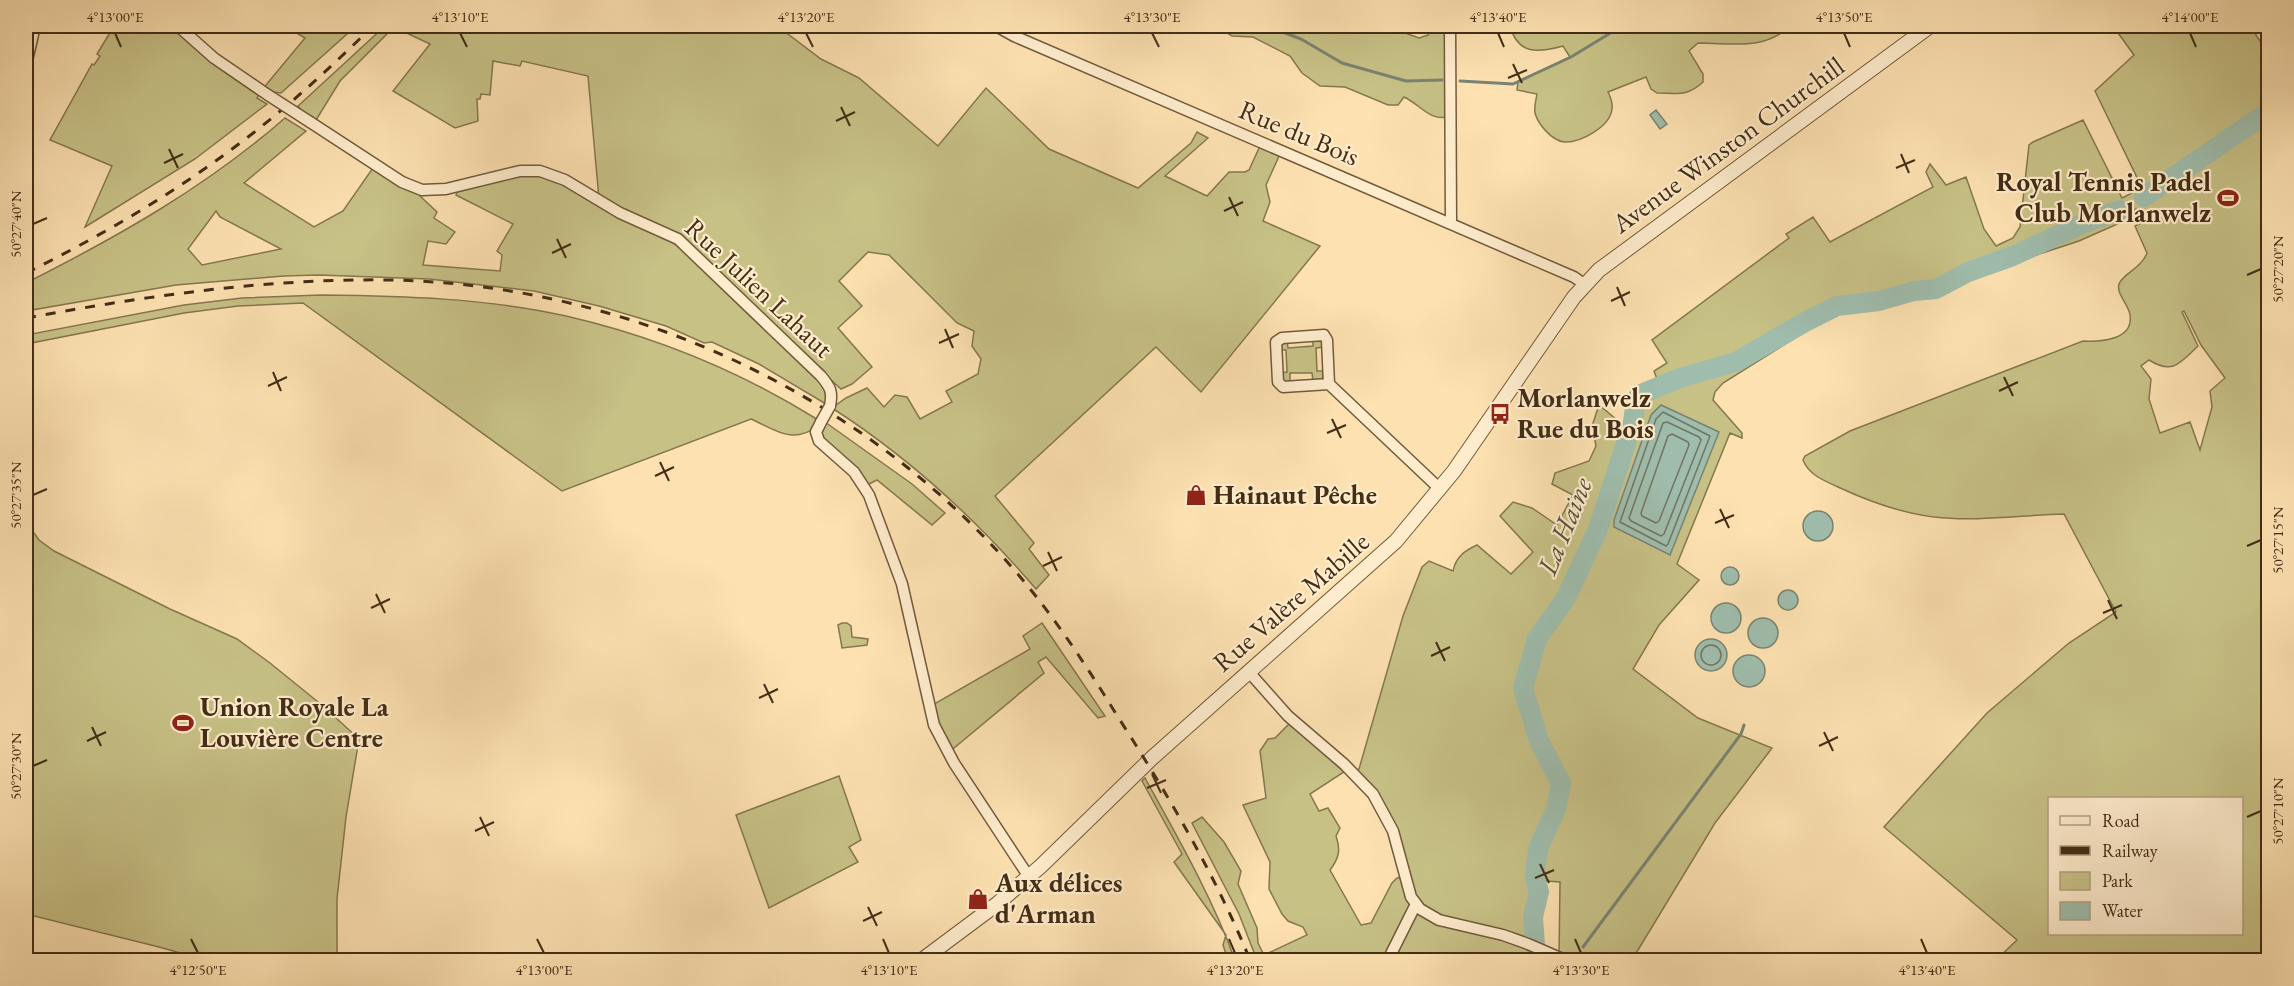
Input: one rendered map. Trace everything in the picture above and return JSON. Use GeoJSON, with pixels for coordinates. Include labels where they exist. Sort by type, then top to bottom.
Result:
{"type":"FeatureCollection","features":[{"type":"Feature","properties":{"kind":"street"},"geometry":{"type":"LineString","coordinates":[[26,65],[35,26]]}},
{"type":"Feature","properties":{"kind":"street","name":"Rue Julien Lahaut"},"geometry":{"type":"LineString","coordinates":[[178,26],[214,58],[402,182],[422,190],[446,189],[520,171],[540,171],[565,180],[628,217],[672,235],[821,376],[831,388],[832,394],[830,406],[816,432],[819,441],[854,472],[869,495],[902,584],[930,712],[940,738],[1029,877]]}},
{"type":"Feature","properties":{"kind":"street","name":"Rue du Bois"},"geometry":{"type":"LineString","coordinates":[[996,26],[1014,36],[1451,223],[1574,277],[1584,284]]}},
{"type":"Feature","properties":{"kind":"street"},"geometry":{"type":"LineString","coordinates":[[1450,26],[1451,223]]}},
{"type":"Feature","properties":{"kind":"street","name":"Avenue Winston Churchill"},"geometry":{"type":"LineString","coordinates":[[1584,284],[1599,270],[1930,26]]}},
{"type":"Feature","properties":{"kind":"street","name":"Rue Valère Mabille"},"geometry":{"type":"LineString","coordinates":[[922,960],[1029,877],[1143,767],[1391,546],[1440,489],[1584,284]]}},
{"type":"Feature","properties":{"kind":"street"},"geometry":{"type":"LineString","coordinates":[[1329,384],[1283,387],[1278,382],[1276,342],[1282,338],[1324,335],[1327,340],[1329,384],[1440,489]]}},
{"type":"Feature","properties":{"kind":"street"},"geometry":{"type":"LineString","coordinates":[[1249,672],[1288,716],[1344,764],[1373,794],[1393,831],[1411,897],[1416,904],[1439,920],[1503,936],[1565,960]]}},
{"type":"Feature","properties":{"kind":"street"},"geometry":{"type":"LineString","coordinates":[[1388,960],[1416,904]]}},
{"type":"Feature","properties":{"kind":"green space"},"geometry":{"type":"Polygon","coordinates":[[[114,26],[187,26],[183,31],[261,91],[257,98],[267,104],[195,159],[85,227],[112,166],[50,140],[92,64],[94,65],[100,56],[97,54],[114,26]]]}},
{"type":"Feature","properties":{"kind":"green space"},"geometry":{"type":"Polygon","coordinates":[[[285,26],[356,26],[281,93],[261,91],[305,38],[285,26]]]}},
{"type":"Feature","properties":{"kind":"green space"},"geometry":{"type":"Polygon","coordinates":[[[385,26],[782,26],[780,28],[821,59],[859,78],[938,146],[986,88],[1049,149],[1138,188],[1191,143],[1197,132],[1208,138],[1165,176],[1207,196],[1229,172],[1249,170],[1260,146],[1280,154],[1266,185],[1270,202],[1263,221],[1320,246],[1201,392],[1156,347],[995,496],[1034,543],[1029,549],[1049,575],[1036,589],[990,538],[941,491],[861,427],[832,408],[867,388],[884,407],[895,395],[907,397],[920,419],[952,402],[946,391],[978,374],[981,359],[972,346],[974,331],[957,323],[889,255],[868,252],[839,281],[862,306],[838,328],[872,367],[852,384],[841,389],[831,380],[821,376],[829,392],[826,404],[759,364],[712,342],[704,343],[666,326],[599,306],[534,291],[429,279],[284,276],[176,285],[26,311],[26,283],[161,209],[224,166],[285,118],[306,131],[244,183],[314,227],[343,211],[375,165],[422,190],[420,196],[437,212],[434,218],[455,232],[446,244],[428,241],[423,265],[500,271],[502,255],[497,251],[513,224],[456,195],[457,192],[530,170],[599,199],[588,76],[522,61],[520,66],[493,61],[490,95],[481,94],[480,99],[477,99],[478,121],[455,128],[393,91],[430,44],[394,27],[340,81],[313,125],[298,106],[385,26]],[[216,211],[188,249],[202,265],[281,249],[220,217],[216,211]]]}},
{"type":"Feature","properties":{"kind":"green space"},"geometry":{"type":"Polygon","coordinates":[[[1216,26],[1386,26],[1419,38],[1428,35],[1434,26],[1447,28],[1450,116],[1443,118],[1432,115],[1404,97],[1398,105],[1388,105],[1345,87],[1320,86],[1302,73],[1290,56],[1253,37],[1232,36],[1216,26]]]}},
{"type":"Feature","properties":{"kind":"green space"},"geometry":{"type":"Polygon","coordinates":[[[1510,26],[1791,26],[1780,34],[1758,42],[1747,44],[1698,43],[1689,51],[1703,74],[1703,82],[1697,87],[1682,93],[1657,93],[1651,89],[1646,77],[1608,92],[1612,107],[1606,122],[1586,137],[1564,142],[1550,135],[1539,122],[1535,110],[1537,94],[1517,90],[1518,82],[1570,57],[1563,46],[1545,50],[1530,50],[1524,47],[1518,42],[1510,26]]]}},
{"type":"Feature","properties":{"kind":"green space"},"geometry":{"type":"Polygon","coordinates":[[[2113,26],[2250,26],[2268,53],[2268,960],[1996,960],[2017,940],[1884,827],[1987,713],[2069,643],[2116,612],[2064,514],[1966,519],[1909,513],[1873,502],[1827,482],[1813,473],[1803,460],[1805,456],[1850,431],[2083,341],[2114,338],[2127,330],[2130,315],[2119,292],[2119,284],[2141,263],[2147,253],[2135,226],[2143,222],[2136,209],[2127,213],[2122,222],[2079,241],[1963,279],[1933,295],[1844,311],[1819,323],[1723,383],[1715,392],[1713,400],[1742,433],[1742,438],[1730,433],[1677,564],[1699,580],[1659,625],[1633,669],[1698,718],[1772,748],[1715,823],[1632,960],[1565,960],[1559,958],[1560,882],[1534,880],[1537,892],[1531,917],[1532,942],[1420,909],[1400,851],[1355,771],[1359,769],[1403,616],[1422,567],[1429,561],[1453,571],[1461,555],[1477,545],[1511,574],[1533,552],[1500,516],[1513,502],[1532,508],[1557,525],[1573,495],[1552,484],[1555,473],[1589,461],[1596,446],[1592,426],[1599,405],[1622,424],[1642,401],[1661,390],[1654,371],[1667,363],[1652,340],[1789,238],[1786,234],[1813,217],[1830,242],[1933,187],[1926,172],[1930,164],[1946,185],[1966,177],[1984,229],[1996,246],[2013,238],[2020,227],[2029,145],[2083,120],[2122,198],[2142,188],[2095,91],[2134,55],[2113,26]],[[2184,311],[2182,312],[2198,346],[2176,365],[2164,367],[2149,360],[2141,366],[2151,379],[2149,399],[2160,433],[2190,422],[2200,450],[2212,407],[2210,391],[2225,378],[2201,345],[2184,311]]]}},
{"type":"Feature","properties":{"kind":"green space"},"geometry":{"type":"Polygon","coordinates":[[[321,295],[413,297],[505,305],[599,324],[663,345],[726,370],[815,418],[818,426],[809,432],[792,435],[776,431],[751,419],[562,491],[303,303],[238,306],[184,313],[26,344],[26,335],[184,305],[242,298],[321,295]]]}},
{"type":"Feature","properties":{"kind":"green space"},"geometry":{"type":"Polygon","coordinates":[[[1321,339],[1324,347],[1316,348],[1317,371],[1324,371],[1322,381],[1313,381],[1312,373],[1290,373],[1290,382],[1283,382],[1281,373],[1287,372],[1286,350],[1279,350],[1282,341],[1287,340],[1288,348],[1313,346],[1313,340],[1321,339]]]}},
{"type":"Feature","properties":{"kind":"green space"},"geometry":{"type":"Polygon","coordinates":[[[825,422],[912,484],[945,513],[932,525],[877,480],[865,486],[821,435],[825,422]]]}},
{"type":"Feature","properties":{"kind":"green space","name":"Union Royale La Louvière Centre"},"geometry":{"type":"Polygon","coordinates":[[[26,522],[39,540],[54,551],[170,609],[237,639],[323,706],[359,739],[346,817],[337,899],[337,960],[205,960],[26,914],[26,522]]]}},
{"type":"Feature","properties":{"kind":"green space"},"geometry":{"type":"Polygon","coordinates":[[[842,623],[851,626],[852,637],[868,639],[867,645],[842,648],[838,625],[842,623]]]}},
{"type":"Feature","properties":{"kind":"green space"},"geometry":{"type":"Polygon","coordinates":[[[1042,623],[1105,716],[1098,718],[1046,657],[1038,662],[1044,673],[948,753],[929,707],[1030,649],[1023,636],[1042,623]]]}},
{"type":"Feature","properties":{"kind":"green space"},"geometry":{"type":"Polygon","coordinates":[[[1290,723],[1344,772],[1310,794],[1319,811],[1328,808],[1340,828],[1336,836],[1338,854],[1330,870],[1361,925],[1371,923],[1392,883],[1397,878],[1404,877],[1418,911],[1560,960],[1324,960],[1319,958],[1317,960],[1257,960],[1239,914],[1192,823],[1202,817],[1224,842],[1241,871],[1238,884],[1257,928],[1258,943],[1264,955],[1307,935],[1303,927],[1288,921],[1282,914],[1269,889],[1270,862],[1243,805],[1266,798],[1260,751],[1268,739],[1275,738],[1290,723]]]}},
{"type":"Feature","properties":{"kind":"green space"},"geometry":{"type":"Polygon","coordinates":[[[839,776],[861,840],[849,847],[858,862],[769,908],[736,815],[839,776]]]}},
{"type":"Feature","properties":{"kind":"green space"},"geometry":{"type":"Polygon","coordinates":[[[1145,778],[1194,868],[1224,932],[1174,862],[1182,854],[1142,781],[1145,778]]]}},
{"type":"Feature","properties":{"kind":"green space"},"geometry":{"type":"Polygon","coordinates":[[[1226,936],[1235,960],[1228,960],[1223,945],[1226,936]]]}},
{"type":"Feature","properties":{"kind":"water"},"geometry":{"type":"Polygon","coordinates":[[[1656,110],[1667,124],[1660,129],[1650,115],[1656,110]]]}},
{"type":"Feature","properties":{"kind":"water"},"geometry":{"type":"Polygon","coordinates":[[[1661,405],[1719,432],[1670,555],[1614,527],[1614,520],[1651,415],[1661,405]]]}},
{"type":"Feature","properties":{"kind":"water"},"geometry":{"type":"Polygon","coordinates":[[[1818,511],[1824,512],[1832,520],[1832,532],[1824,540],[1818,541],[1812,540],[1804,532],[1803,526],[1804,520],[1812,512],[1818,511]]]}},
{"type":"Feature","properties":{"kind":"water"},"geometry":{"type":"Polygon","coordinates":[[[1726,567],[1734,567],[1739,572],[1737,583],[1726,585],[1721,580],[1721,572],[1726,567]]]}},
{"type":"Feature","properties":{"kind":"water"},"geometry":{"type":"Polygon","coordinates":[[[1788,590],[1795,593],[1798,600],[1795,607],[1788,610],[1781,607],[1778,600],[1781,593],[1788,590]]]}},
{"type":"Feature","properties":{"kind":"water"},"geometry":{"type":"Polygon","coordinates":[[[1726,603],[1737,607],[1741,618],[1737,629],[1726,633],[1715,629],[1711,618],[1715,607],[1726,603]]]}},
{"type":"Feature","properties":{"kind":"water"},"geometry":{"type":"Polygon","coordinates":[[[1763,618],[1774,622],[1778,633],[1774,644],[1763,648],[1752,644],[1748,633],[1752,622],[1763,618]]]}},
{"type":"Feature","properties":{"kind":"water"},"geometry":{"type":"Polygon","coordinates":[[[1711,639],[1722,644],[1727,655],[1722,666],[1711,671],[1700,666],[1695,655],[1700,644],[1711,639]]]}},
{"type":"Feature","properties":{"kind":"water"},"geometry":{"type":"Polygon","coordinates":[[[1749,655],[1760,660],[1765,671],[1760,682],[1749,687],[1738,682],[1733,671],[1738,660],[1749,655]]]}},
{"type":"Feature","properties":{"kind":"waterway"},"geometry":{"type":"LineString","coordinates":[[1267,26],[1301,39],[1342,63],[1406,81],[1442,80]]}},
{"type":"Feature","properties":{"kind":"waterway"},"geometry":{"type":"LineString","coordinates":[[1460,81],[1513,84],[1571,57],[1622,26]]}},
{"type":"Feature","properties":{"kind":"waterway","name":"La Haine"},"geometry":{"type":"LineString","coordinates":[[2144,197],[2268,112]]}},
{"type":"Feature","properties":{"kind":"waterway","name":"La Haine"},"geometry":{"type":"LineString","coordinates":[[1536,960],[1533,917],[1539,892],[1535,879],[1538,849],[1556,809],[1561,783],[1539,741],[1523,688],[1537,639],[1566,598],[1598,529],[1633,422],[1636,400],[1641,394],[1680,378],[1736,362],[1837,306],[1879,301],[1914,291],[1936,289],[1968,272],[2013,256],[2087,222],[2120,210]]}},
{"type":"Feature","properties":{"kind":"waterway"},"geometry":{"type":"LineString","coordinates":[[1583,947],[1741,734],[1744,725]]}},
{"type":"Feature","properties":{"kind":"railway"},"geometry":{"type":"LineString","coordinates":[[26,273],[136,213],[215,162],[292,101],[373,26]]}},
{"type":"Feature","properties":{"kind":"railway"},"geometry":{"type":"LineString","coordinates":[[26,318],[117,302],[254,285],[393,280],[478,286],[563,301],[645,325],[725,356],[801,395],[873,441],[940,495],[1001,555],[1033,593],[1091,675],[1173,805],[1222,897],[1250,960]]}},
{"type":"Feature","properties":{"kind":"place","name":"Royal Tennis Padel Club Morlanwelz"},"geometry":{"type":"Point","coordinates":[2228,198]}},
{"type":"Feature","properties":{"kind":"place","name":"Morlanwelz Rue du Bois"},"geometry":{"type":"Point","coordinates":[1500,414]}},
{"type":"Feature","properties":{"kind":"place","name":"Hainaut Pêche"},"geometry":{"type":"Point","coordinates":[1196,495]}},
{"type":"Feature","properties":{"kind":"place","name":"Union Royale La Louvière Centre"},"geometry":{"type":"Point","coordinates":[183,723]}},
{"type":"Feature","properties":{"kind":"place","name":"Aux délices d'Arman"},"geometry":{"type":"Point","coordinates":[978,899]}}]}
